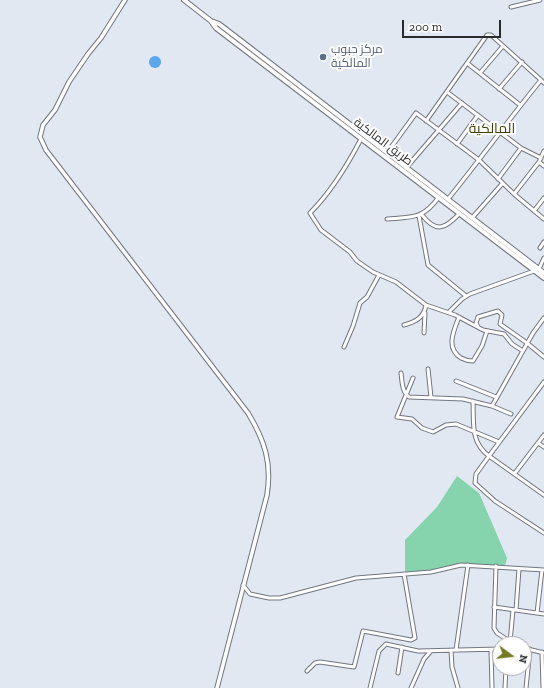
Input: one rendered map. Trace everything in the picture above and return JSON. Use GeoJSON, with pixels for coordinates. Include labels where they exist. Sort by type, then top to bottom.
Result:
{"type":"FeatureCollection","features":[{"type":"Feature","properties":{"kind":"main road","name":"طريق المالكية"},"geometry":{"type":"LineString","coordinates":[[184,0],[211,21],[219,24],[361,139],[406,168],[459,214],[544,278]]}},
{"type":"Feature","properties":{"kind":"main road","name":"طريق المالكية"},"geometry":{"type":"LineString","coordinates":[[291,82],[417,178],[448,199],[544,273]]}},
{"type":"Feature","properties":{"kind":"main road"},"geometry":{"type":"LineString","coordinates":[[496,243],[500,239]]}},
{"type":"Feature","properties":{"kind":"street"},"geometry":{"type":"LineString","coordinates":[[125,0],[101,38],[69,82],[55,110],[43,125],[40,137],[46,150],[247,412],[260,434],[268,462],[269,484],[263,514],[217,688]]}},
{"type":"Feature","properties":{"kind":"street"},"geometry":{"type":"LineString","coordinates":[[511,7],[540,0]]}},
{"type":"Feature","properties":{"kind":"street"},"geometry":{"type":"LineString","coordinates":[[426,120],[487,35],[491,35],[544,83]]}},
{"type":"Feature","properties":{"kind":"street"},"geometry":{"type":"LineString","coordinates":[[480,73],[503,46]]}},
{"type":"Feature","properties":{"kind":"street"},"geometry":{"type":"LineString","coordinates":[[499,88],[522,62]]}},
{"type":"Feature","properties":{"kind":"street"},"geometry":{"type":"LineString","coordinates":[[467,63],[520,105]]}},
{"type":"Feature","properties":{"kind":"street"},"geometry":{"type":"LineString","coordinates":[[448,199],[479,160],[499,131],[541,80]]}},
{"type":"Feature","properties":{"kind":"street"},"geometry":{"type":"LineString","coordinates":[[447,92],[521,148],[540,158]]}},
{"type":"Feature","properties":{"kind":"street"},"geometry":{"type":"LineString","coordinates":[[406,168],[435,132],[439,130],[462,103]]}},
{"type":"Feature","properties":{"kind":"street"},"geometry":{"type":"LineString","coordinates":[[388,156],[416,113],[479,160],[502,184],[544,219]]}},
{"type":"Feature","properties":{"kind":"street"},"geometry":{"type":"LineString","coordinates":[[457,144],[478,115]]}},
{"type":"Feature","properties":{"kind":"street"},"geometry":{"type":"LineString","coordinates":[[361,139],[342,174],[327,195],[310,213],[326,234],[350,252],[357,260],[379,274],[396,282],[426,305],[449,312],[478,328],[504,334],[512,344],[523,350]]}},
{"type":"Feature","properties":{"kind":"street"},"geometry":{"type":"LineString","coordinates":[[498,179],[521,148]]}},
{"type":"Feature","properties":{"kind":"street"},"geometry":{"type":"LineString","coordinates":[[514,194],[539,162],[544,151]]}},
{"type":"Feature","properties":{"kind":"street"},"geometry":{"type":"LineString","coordinates":[[539,162],[544,166]]}},
{"type":"Feature","properties":{"kind":"street"},"geometry":{"type":"LineString","coordinates":[[472,218],[502,184]]}},
{"type":"Feature","properties":{"kind":"street"},"geometry":{"type":"LineString","coordinates":[[387,219],[421,215],[432,207],[439,198]]}},
{"type":"Feature","properties":{"kind":"street"},"geometry":{"type":"LineString","coordinates":[[534,211],[544,198]]}},
{"type":"Feature","properties":{"kind":"street"},"geometry":{"type":"LineString","coordinates":[[421,215],[434,226],[448,224],[459,214]]}},
{"type":"Feature","properties":{"kind":"street"},"geometry":{"type":"LineString","coordinates":[[421,215],[428,265],[466,296]]}},
{"type":"Feature","properties":{"kind":"street"},"geometry":{"type":"LineString","coordinates":[[540,248],[544,242]]}},
{"type":"Feature","properties":{"kind":"street"},"geometry":{"type":"LineString","coordinates":[[539,269],[544,258]]}},
{"type":"Feature","properties":{"kind":"street"},"geometry":{"type":"LineString","coordinates":[[449,312],[466,296],[534,271]]}},
{"type":"Feature","properties":{"kind":"street"},"geometry":{"type":"LineString","coordinates":[[344,347],[353,326],[359,305],[367,297],[379,274]]}},
{"type":"Feature","properties":{"kind":"street"},"geometry":{"type":"LineString","coordinates":[[424,333],[426,305]]}},
{"type":"Feature","properties":{"kind":"street"},"geometry":{"type":"LineString","coordinates":[[404,325],[418,320],[425,311]]}},
{"type":"Feature","properties":{"kind":"street"},"geometry":{"type":"LineString","coordinates":[[478,328],[476,323],[478,317],[498,311],[502,315],[500,324],[528,343],[544,357]]}},
{"type":"Feature","properties":{"kind":"street"},"geometry":{"type":"LineString","coordinates":[[459,317],[452,342],[453,349],[459,357],[468,361],[473,360],[482,346],[487,331]]}},
{"type":"Feature","properties":{"kind":"street"},"geometry":{"type":"LineString","coordinates":[[492,406],[523,350],[544,318]]}},
{"type":"Feature","properties":{"kind":"street"},"geometry":{"type":"LineString","coordinates":[[428,369],[432,397]]}},
{"type":"Feature","properties":{"kind":"street"},"geometry":{"type":"LineString","coordinates":[[401,373],[405,394]]}},
{"type":"Feature","properties":{"kind":"street"},"geometry":{"type":"LineString","coordinates":[[413,378],[405,394],[397,417],[412,420],[422,428],[431,431],[438,431],[446,425],[454,424],[499,442]]}},
{"type":"Feature","properties":{"kind":"street"},"geometry":{"type":"LineString","coordinates":[[456,381],[496,397]]}},
{"type":"Feature","properties":{"kind":"street"},"geometry":{"type":"LineString","coordinates":[[544,382],[476,474],[474,480],[476,485],[495,501],[544,533]]}},
{"type":"Feature","properties":{"kind":"street"},"geometry":{"type":"LineString","coordinates":[[405,394],[412,397],[432,397],[473,401],[492,406],[511,414]]}},
{"type":"Feature","properties":{"kind":"street"},"geometry":{"type":"LineString","coordinates":[[473,401],[477,444],[489,456],[544,495]]}},
{"type":"Feature","properties":{"kind":"street"},"geometry":{"type":"LineString","coordinates":[[515,473],[544,435]]}},
{"type":"Feature","properties":{"kind":"street"},"geometry":{"type":"LineString","coordinates":[[538,443],[544,447]]}},
{"type":"Feature","properties":{"kind":"street"},"geometry":{"type":"LineString","coordinates":[[243,585],[250,594],[269,598],[280,598],[356,578],[431,572],[457,565],[496,566],[543,570],[537,613]]}},
{"type":"Feature","properties":{"kind":"street"},"geometry":{"type":"LineString","coordinates":[[456,650],[468,565]]}},
{"type":"Feature","properties":{"kind":"street"},"geometry":{"type":"LineString","coordinates":[[496,566],[494,607],[495,631],[502,636]]}},
{"type":"Feature","properties":{"kind":"street"},"geometry":{"type":"LineString","coordinates":[[513,636],[519,569]]}},
{"type":"Feature","properties":{"kind":"street"},"geometry":{"type":"LineString","coordinates":[[308,671],[315,663],[320,662],[354,667],[363,631],[411,640],[415,638],[404,574]]}},
{"type":"Feature","properties":{"kind":"street"},"geometry":{"type":"LineString","coordinates":[[494,607],[544,614]]}},
{"type":"Feature","properties":{"kind":"street"},"geometry":{"type":"LineString","coordinates":[[370,688],[381,648],[386,644],[418,651],[491,650],[492,688]]}},
{"type":"Feature","properties":{"kind":"street"},"geometry":{"type":"LineString","coordinates":[[398,673],[402,647]]}},
{"type":"Feature","properties":{"kind":"street"},"geometry":{"type":"LineString","coordinates":[[451,650],[452,667],[458,688]]}},
{"type":"Feature","properties":{"kind":"street"},"geometry":{"type":"LineString","coordinates":[[532,650],[543,653],[543,688]]}},
{"type":"Feature","properties":{"kind":"street"},"geometry":{"type":"LineString","coordinates":[[411,688],[424,658],[431,651]]}},
{"type":"Feature","properties":{"kind":"street"},"geometry":{"type":"LineString","coordinates":[[505,688],[506,676]]}},
{"type":"Feature","properties":{"kind":"street"},"geometry":{"type":"LineString","coordinates":[[526,688],[527,676]]}},
{"type":"Feature","properties":{"kind":"green space"},"geometry":{"type":"Polygon","coordinates":[[[457,476],[479,493],[507,558],[505,566],[461,563],[431,571],[405,572],[405,540],[437,507],[457,476]]]}},
{"type":"Feature","properties":{"kind":"water"},"geometry":{"type":"Polygon","coordinates":[[[153,56],[157,56],[161,62],[157,68],[153,68],[149,64],[149,60],[153,56]]]}},
{"type":"Feature","properties":{"kind":"place","name":"مركز حبوب المالكية"},"geometry":{"type":"Point","coordinates":[323,57]}},
{"type":"Feature","properties":{"kind":"district","name":"المالكية"},"geometry":{"type":"Point","coordinates":[492,129]}}]}
